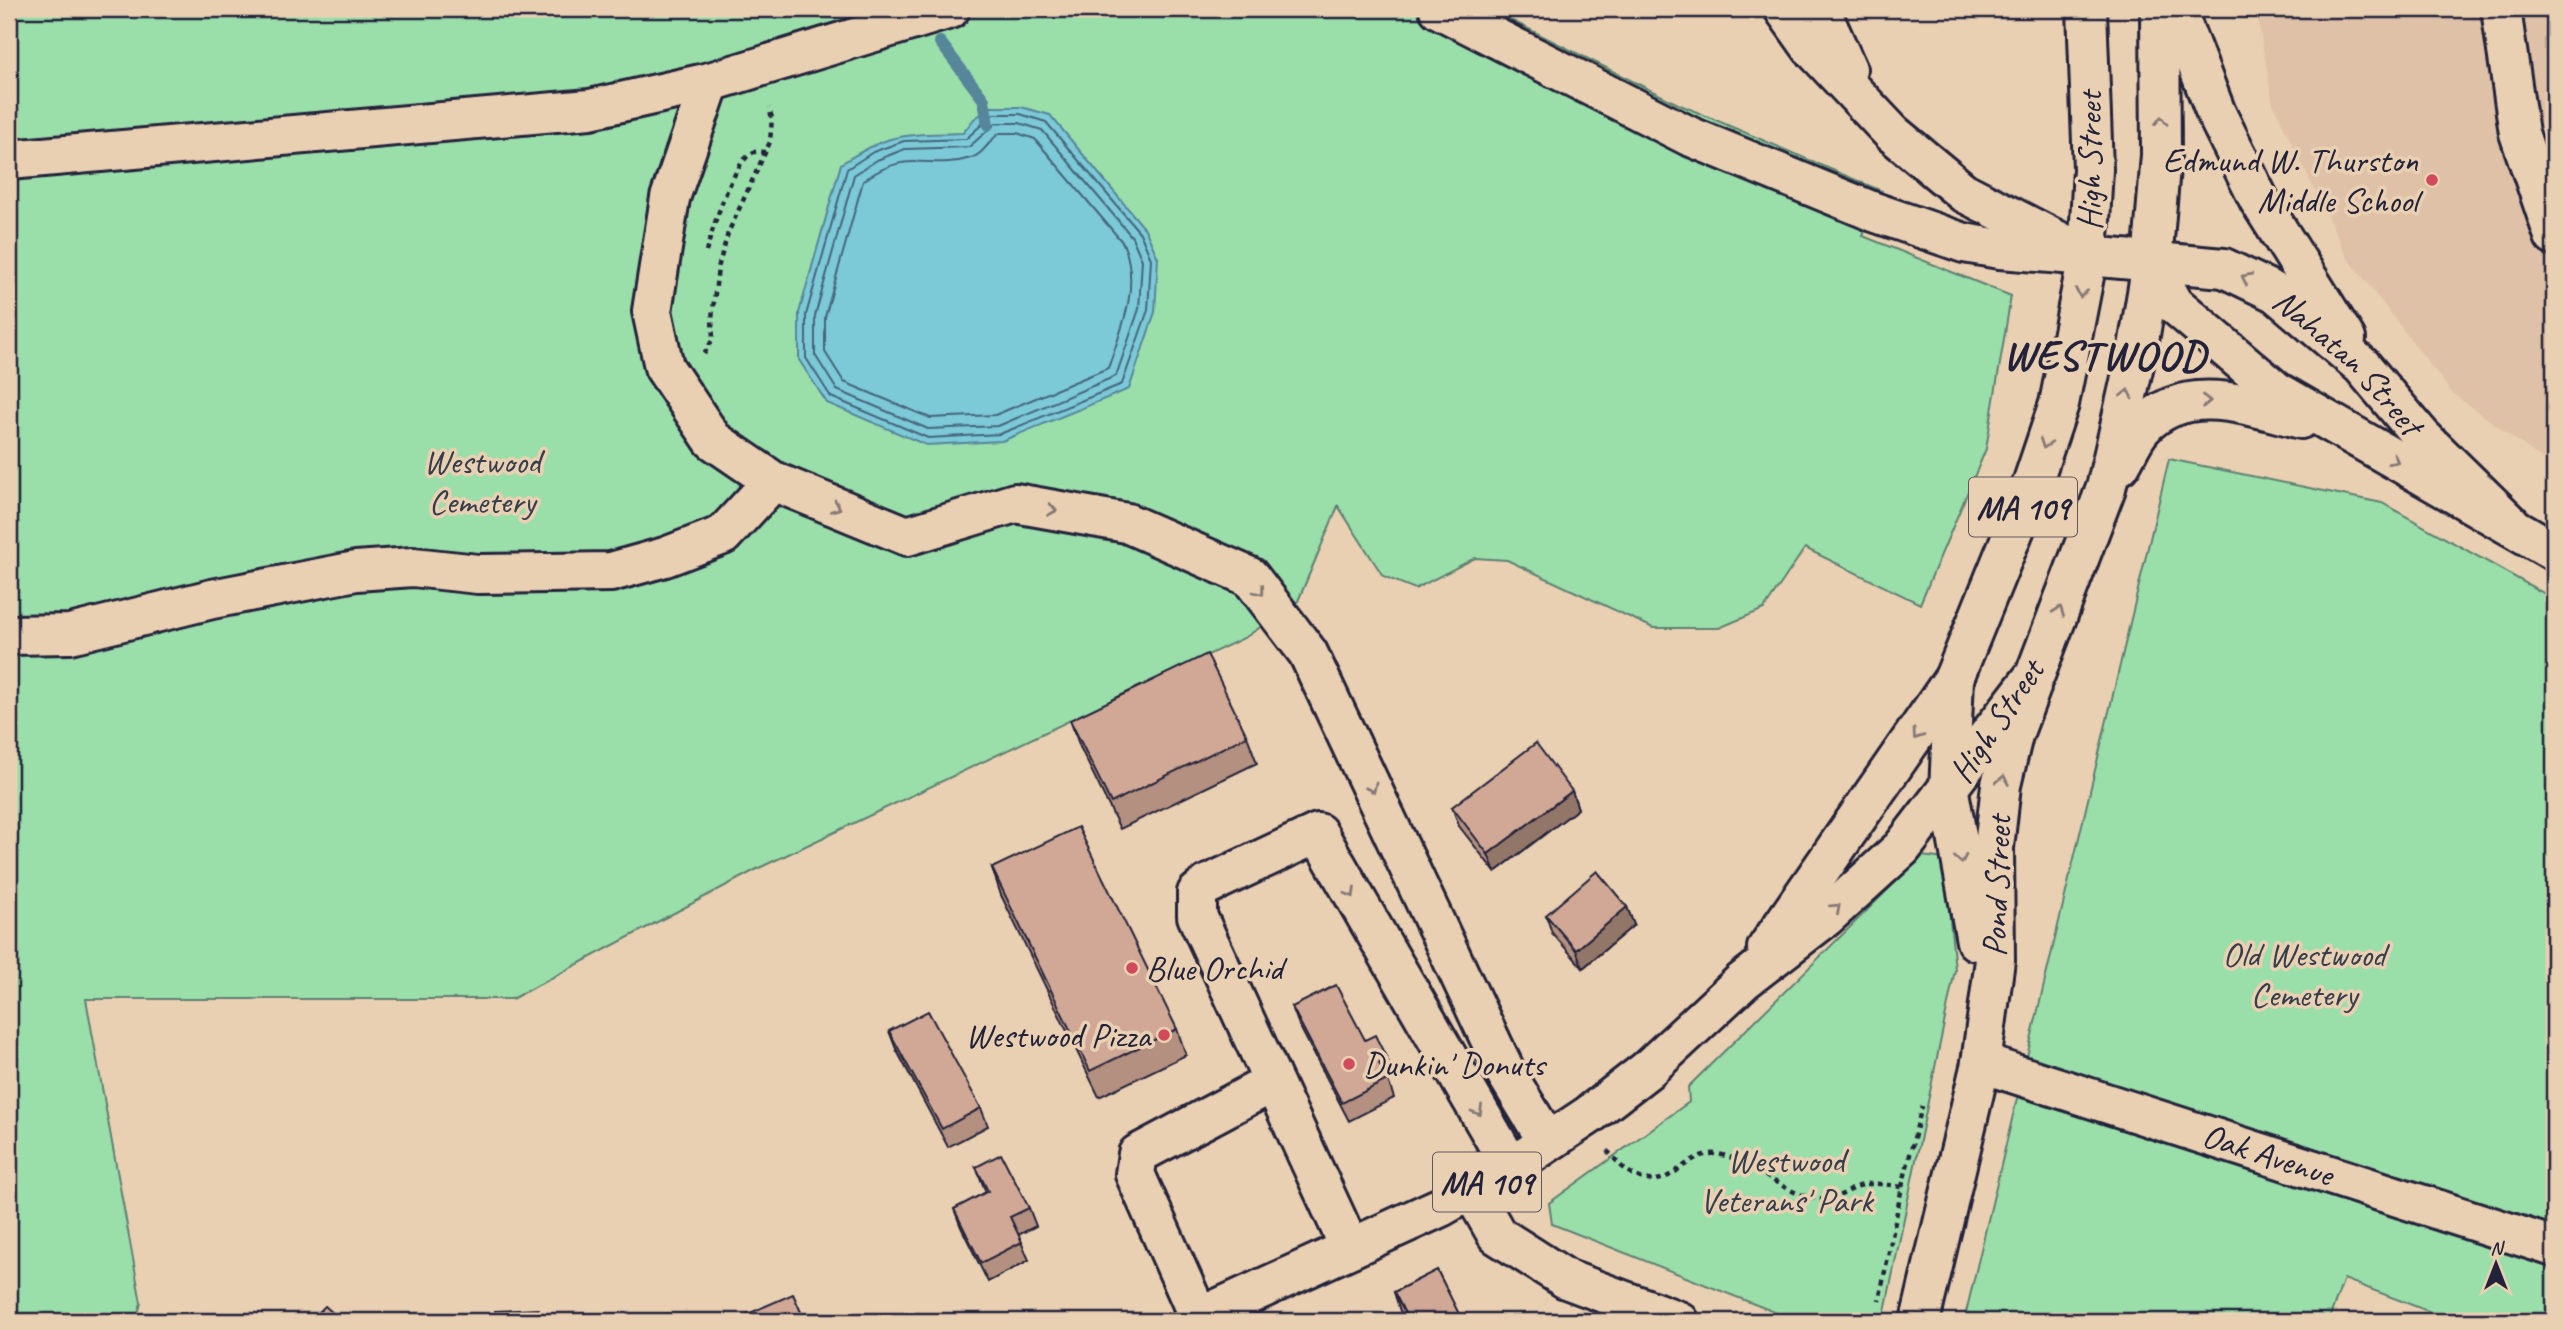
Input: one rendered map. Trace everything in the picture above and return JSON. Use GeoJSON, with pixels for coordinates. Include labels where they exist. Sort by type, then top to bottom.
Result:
{"type":"FeatureCollection","features":[{"type":"Feature","properties":{"kind":"main road"},"geometry":{"type":"LineString","coordinates":[[9,160],[590,109],[710,82],[950,9]]}},
{"type":"Feature","properties":{"kind":"main road","name":"Nahatan Street"},"geometry":{"type":"LineString","coordinates":[[1439,9],[1689,136],[1874,212],[1964,243],[2000,249],[2224,268],[2276,293],[2362,366],[2421,436],[2510,523]]}},
{"type":"Feature","properties":{"kind":"main road"},"geometry":{"type":"LineString","coordinates":[[1784,9],[1811,47],[1892,133],[1963,192],[2088,256]]}},
{"type":"Feature","properties":{"kind":"main road"},"geometry":{"type":"LineString","coordinates":[[1820,9],[1859,97]]}},
{"type":"Feature","properties":{"kind":"main road","name":"High Street"},"geometry":{"type":"LineString","coordinates":[[1743,981],[1954,677],[2028,496],[2059,404],[2088,256],[2093,169],[2087,9]]}},
{"type":"Feature","properties":{"kind":"main road","name":"High Street"},"geometry":{"type":"LineString","coordinates":[[1195,1319],[1472,1191],[1589,1115],[1647,1070],[1743,981],[1826,917],[1902,848],[1948,792],[2035,675],[2106,488],[2138,347],[2152,262],[2161,155],[2160,9]]}},
{"type":"Feature","properties":{"kind":"main road"},"geometry":{"type":"LineString","coordinates":[[2176,9],[2216,113],[2259,201],[2362,366]]}},
{"type":"Feature","properties":{"kind":"main road"},"geometry":{"type":"LineString","coordinates":[[2503,23],[2519,133],[2554,236]]}},
{"type":"Feature","properties":{"kind":"main road"},"geometry":{"type":"LineString","coordinates":[[710,82],[670,198],[652,311],[664,367],[713,440],[773,481],[907,536],[1015,503],[1126,523],[1250,577],[1308,653],[1506,1073],[1547,1141]]}},
{"type":"Feature","properties":{"kind":"main road","name":"Nahatan Street"},"geometry":{"type":"LineString","coordinates":[[2152,262],[2174,303],[2204,332],[2276,391],[2334,427],[2510,523],[2554,551]]}},
{"type":"Feature","properties":{"kind":"main road"},"geometry":{"type":"LineString","coordinates":[[2106,488],[2142,428],[2178,403],[2199,400],[2254,405],[2334,427]]}},
{"type":"Feature","properties":{"kind":"main road"},"geometry":{"type":"LineString","coordinates":[[9,635],[70,634],[212,599],[356,571],[413,567],[478,574],[611,572],[666,557],[723,535],[773,481]]}},
{"type":"Feature","properties":{"kind":"main road","name":"Pond Street"},"geometry":{"type":"LineString","coordinates":[[1920,1321],[1988,1019],[1995,960],[1994,848],[2001,785],[2013,735],[2035,675]]}},
{"type":"Feature","properties":{"kind":"main road","name":"Pond Street"},"geometry":{"type":"LineString","coordinates":[[1954,677],[1948,792],[1988,1019]]}},
{"type":"Feature","properties":{"kind":"main road"},"geometry":{"type":"LineString","coordinates":[[1350,1248],[1197,916],[1197,893],[1207,885],[1318,834],[1511,1167]]}},
{"type":"Feature","properties":{"kind":"main road","name":"Oak Avenue"},"geometry":{"type":"LineString","coordinates":[[1980,1063],[2554,1247]]}},
{"type":"Feature","properties":{"kind":"main road"},"geometry":{"type":"LineString","coordinates":[[1195,1319],[1135,1174],[1138,1154],[1272,1083]]}},
{"type":"Feature","properties":{"kind":"main road"},"geometry":{"type":"LineString","coordinates":[[1472,1191],[1497,1235],[1566,1279],[1679,1321]]}},
{"type":"Feature","properties":{"kind":"path"},"geometry":{"type":"LineString","coordinates":[[700,345],[703,356],[713,340],[712,318],[719,268],[728,233],[766,152],[772,118],[756,68]]}},
{"type":"Feature","properties":{"kind":"path"},"geometry":{"type":"LineString","coordinates":[[704,257],[724,201],[743,161],[754,152],[766,152]]}},
{"type":"Feature","properties":{"kind":"path"},"geometry":{"type":"LineString","coordinates":[[1879,1301],[1922,1106]]}},
{"type":"Feature","properties":{"kind":"path"},"geometry":{"type":"LineString","coordinates":[[1598,1158],[1608,1151],[1624,1169],[1644,1181],[1668,1179],[1702,1154],[1722,1154],[1804,1195],[1822,1199],[1840,1197],[1861,1186],[1882,1184],[1902,1187]]}},
{"type":"Feature","properties":{"kind":"shaded area","name":"Edmund W. Thurston Middle School"},"geometry":{"type":"Polygon","coordinates":[[[2256,9],[2554,9],[2554,468],[2452,393],[2347,257],[2273,104],[2256,9]]]}},
{"type":"Feature","properties":{"kind":"green space","name":"Westwood Cemetery"},"geometry":{"type":"Polygon","coordinates":[[[9,9],[1489,9],[1678,104],[1882,191],[1863,236],[2011,296],[1986,449],[1920,604],[1805,548],[1764,609],[1719,628],[1653,628],[1507,560],[1475,558],[1415,589],[1383,576],[1338,506],[1298,601],[1246,637],[759,868],[512,999],[86,999],[141,1303],[136,1321],[9,1321],[9,9]]]}},
{"type":"Feature","properties":{"kind":"green space","name":"Old Westwood Cemetery"},"geometry":{"type":"Polygon","coordinates":[[[2169,459],[2382,503],[2554,599],[2554,1321],[2454,1321],[2344,1279],[2328,1321],[1964,1321],[2169,459]]]}},
{"type":"Feature","properties":{"kind":"green space","name":"Westwood Veterans' Park"},"geometry":{"type":"Polygon","coordinates":[[[1922,856],[1944,859],[1955,970],[1883,1321],[1797,1321],[1552,1224],[1549,1203],[1689,1102],[1688,1087],[1922,856]]]}},
{"type":"Feature","properties":{"kind":"water"},"geometry":{"type":"Polygon","coordinates":[[[991,107],[1021,107],[1050,115],[1145,229],[1158,258],[1155,312],[1129,389],[1002,441],[926,445],[827,403],[799,360],[799,313],[841,164],[887,140],[912,135],[963,133],[974,119],[991,107]]]}},
{"type":"Feature","properties":{"kind":"building"},"geometry":{"type":"Polygon","coordinates":[[[1207,654],[1247,736],[1111,803],[1070,720],[1207,654]]]}},
{"type":"Feature","properties":{"kind":"building"},"geometry":{"type":"Polygon","coordinates":[[[1536,743],[1572,791],[1488,854],[1452,807],[1536,743]]]}},
{"type":"Feature","properties":{"kind":"building"},"geometry":{"type":"Polygon","coordinates":[[[1078,827],[1177,1029],[1090,1071],[992,868],[1078,827]]]}},
{"type":"Feature","properties":{"kind":"building"},"geometry":{"type":"Polygon","coordinates":[[[1597,871],[1627,907],[1576,950],[1546,915],[1597,871]]]}},
{"type":"Feature","properties":{"kind":"building"},"geometry":{"type":"Polygon","coordinates":[[[1336,985],[1365,1040],[1375,1035],[1387,1059],[1379,1063],[1387,1080],[1342,1103],[1292,1007],[1336,985]]]}},
{"type":"Feature","properties":{"kind":"building"},"geometry":{"type":"Polygon","coordinates":[[[928,1011],[981,1108],[942,1129],[889,1031],[928,1011]]]}},
{"type":"Feature","properties":{"kind":"building"},"geometry":{"type":"Polygon","coordinates":[[[1001,1154],[1029,1208],[1010,1217],[1022,1242],[981,1263],[954,1209],[988,1191],[976,1167],[1001,1154]]]}},
{"type":"Feature","properties":{"kind":"building"},"geometry":{"type":"Polygon","coordinates":[[[1437,1270],[1461,1318],[1456,1321],[1409,1321],[1394,1292],[1437,1270]]]}},
{"type":"Feature","properties":{"kind":"building"},"geometry":{"type":"Polygon","coordinates":[[[793,1294],[805,1321],[734,1320],[793,1294]]]}},
{"type":"Feature","properties":{"kind":"building"},"geometry":{"type":"Polygon","coordinates":[[[325,1306],[342,1321],[310,1321],[325,1306]]]}},
{"type":"Feature","properties":{"kind":"building"},"geometry":{"type":"Polygon","coordinates":[[[538,1309],[538,1321],[495,1321],[495,1311],[538,1309]]]}},
{"type":"Feature","properties":{"kind":"building"},"geometry":{"type":"Polygon","coordinates":[[[1393,1314],[1397,1321],[1379,1321],[1393,1314]]]}},
{"type":"Feature","properties":{"kind":"building"},"geometry":{"type":"Polygon","coordinates":[[[559,1317],[591,1320],[591,1321],[559,1321],[559,1317]]]}},
{"type":"Feature","properties":{"kind":"waterway"},"geometry":{"type":"LineString","coordinates":[[940,42],[984,100],[988,125]]}},
{"type":"Feature","properties":{"kind":"place","name":"Edmund W. Thurston Middle School"},"geometry":{"type":"Point","coordinates":[2432,180]}},
{"type":"Feature","properties":{"kind":"place","name":"Blue Orchid"},"geometry":{"type":"Point","coordinates":[1132,968]}},
{"type":"Feature","properties":{"kind":"place","name":"Westwood Pizza"},"geometry":{"type":"Point","coordinates":[1164,1035]}},
{"type":"Feature","properties":{"kind":"place","name":"Dunkin' Donuts"},"geometry":{"type":"Point","coordinates":[1349,1064]}},
{"type":"Feature","properties":{"kind":"district","name":"WESTWOOD"},"geometry":{"type":"Point","coordinates":[2105,354]}}]}
